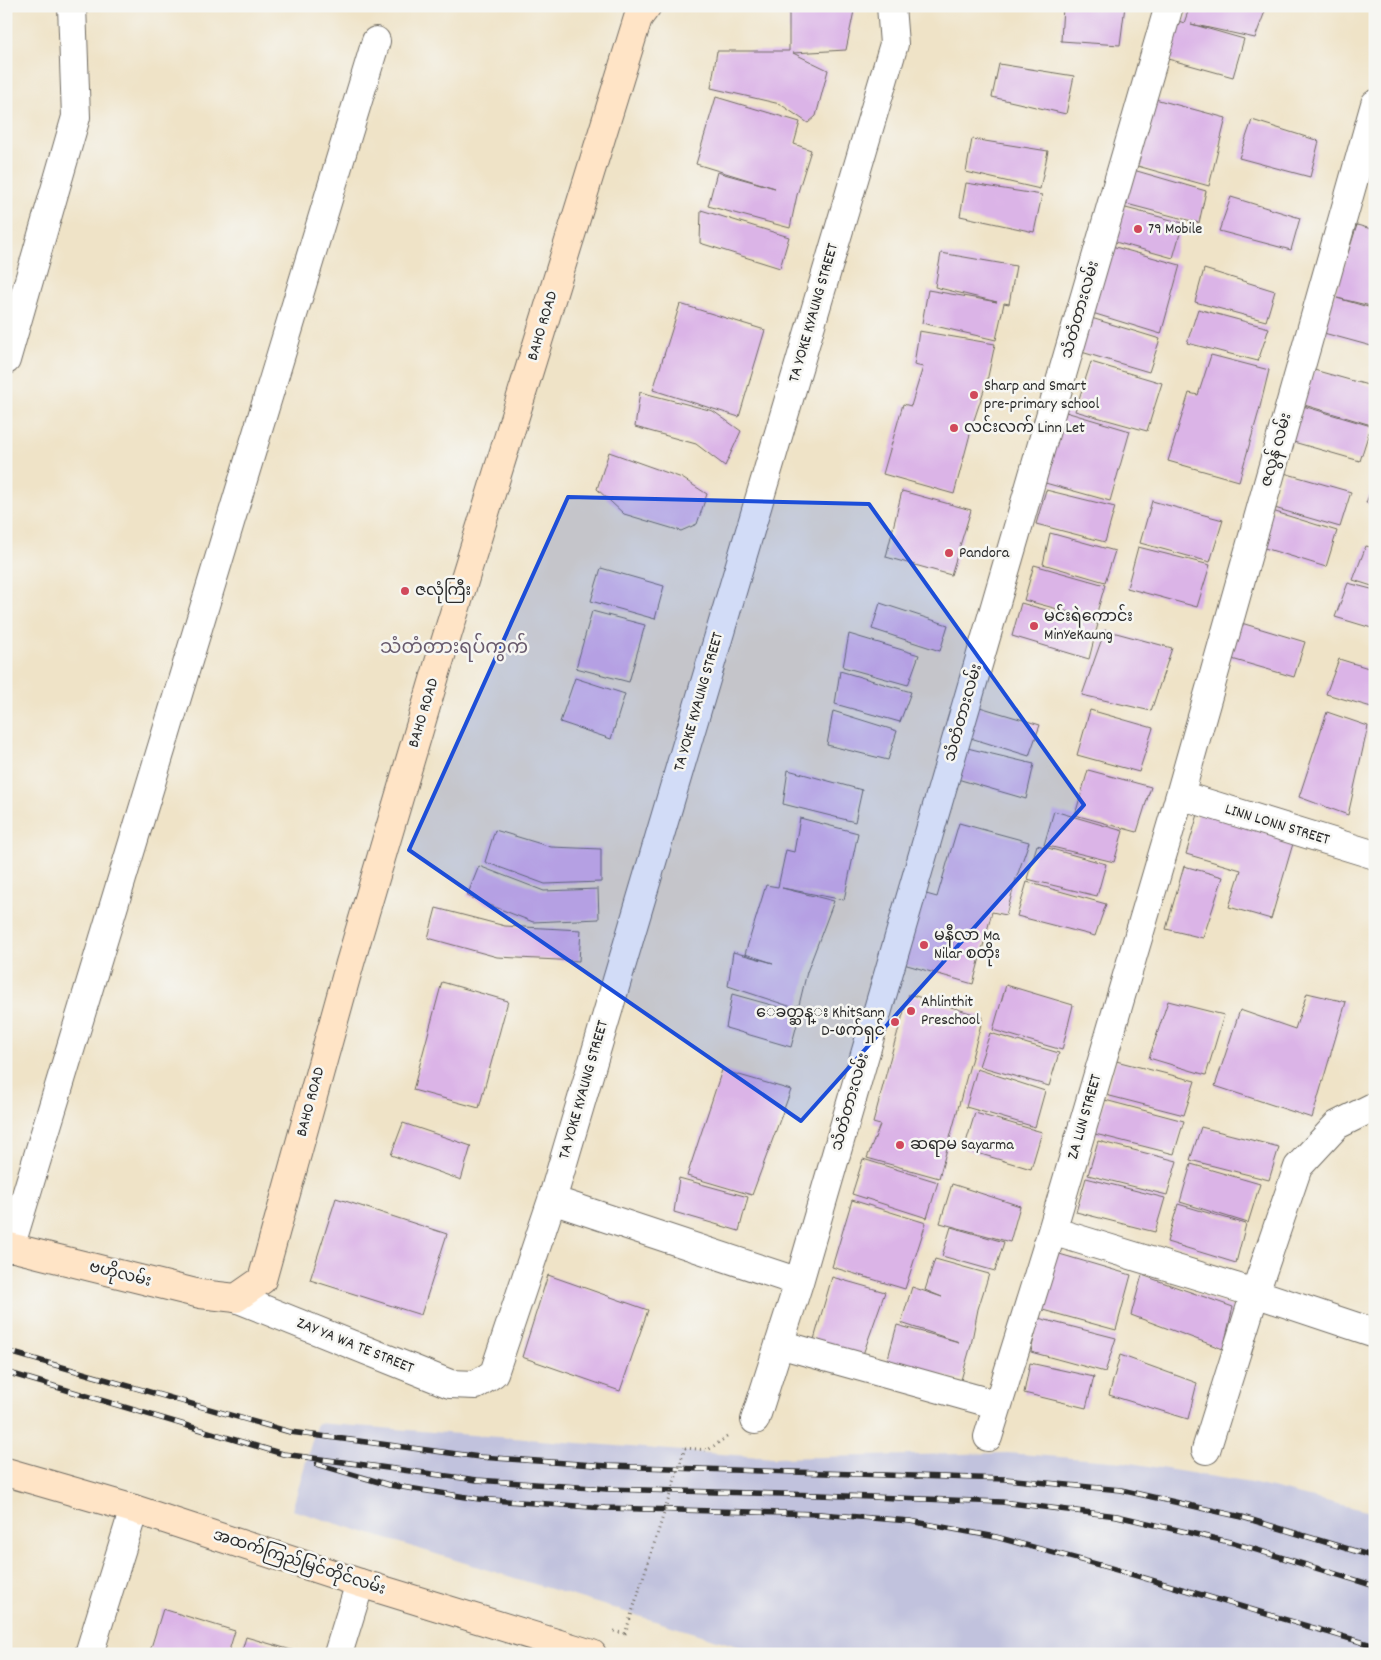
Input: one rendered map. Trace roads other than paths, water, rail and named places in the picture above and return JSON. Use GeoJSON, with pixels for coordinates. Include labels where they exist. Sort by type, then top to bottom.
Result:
{"type":"FeatureCollection","features":[{"type":"Feature","properties":{"kind":"main road","name":"BAHO ROAD"},"geometry":{"type":"LineString","coordinates":[[236,1298],[262,1280],[350,963],[441,659],[638,18],[647,6]]}},
{"type":"Feature","properties":{"kind":"main road","name":"ဗဟိုလမ်း"},"geometry":{"type":"LineString","coordinates":[[8,1247],[200,1294],[236,1298]]}},
{"type":"Feature","properties":{"kind":"main road","name":"အထက်ကြည်မြင်တိုင်လမ်း"},"geometry":{"type":"LineString","coordinates":[[6,1472],[134,1509],[360,1583],[592,1654]]}},
{"type":"Feature","properties":{"kind":"street"},"geometry":{"type":"LineString","coordinates":[[6,360],[76,117],[72,6]]}},
{"type":"Feature","properties":{"kind":"street","name":"TA YOKE KYAUNG STREET"},"geometry":{"type":"LineString","coordinates":[[476,1385],[494,1373],[552,1200],[894,44],[891,6]]}},
{"type":"Feature","properties":{"kind":"street","name":"သံတံတားလမ်း"},"geometry":{"type":"LineString","coordinates":[[755,1420],[798,1282],[1170,6]]}},
{"type":"Feature","properties":{"kind":"street"},"geometry":{"type":"LineString","coordinates":[[8,1247],[376,41]]}},
{"type":"Feature","properties":{"kind":"street","name":"ဇလွန် လမ်း"},"geometry":{"type":"LineString","coordinates":[[1180,795],[1375,104]]}},
{"type":"Feature","properties":{"kind":"street","name":"LINN LONN STREET"},"geometry":{"type":"LineString","coordinates":[[1180,795],[1375,855]]}},
{"type":"Feature","properties":{"kind":"street","name":"ZA LUN STREET"},"geometry":{"type":"LineString","coordinates":[[988,1437],[1052,1231],[1180,795]]}},
{"type":"Feature","properties":{"kind":"street"},"geometry":{"type":"LineString","coordinates":[[1206,1450],[1255,1293],[1298,1167],[1338,1125],[1375,1106]]}},
{"type":"Feature","properties":{"kind":"street"},"geometry":{"type":"LineString","coordinates":[[552,1200],[798,1282]]}},
{"type":"Feature","properties":{"kind":"street"},"geometry":{"type":"LineString","coordinates":[[1052,1231],[1255,1293],[1375,1333]]}},
{"type":"Feature","properties":{"kind":"street","name":"ZAY YA WA TE STREET"},"geometry":{"type":"LineString","coordinates":[[236,1298],[450,1384],[476,1385]]}},
{"type":"Feature","properties":{"kind":"street"},"geometry":{"type":"LineString","coordinates":[[779,1344],[998,1405]]}},
{"type":"Feature","properties":{"kind":"street"},"geometry":{"type":"LineString","coordinates":[[89,1654],[134,1509]]}},
{"type":"Feature","properties":{"kind":"street"},"geometry":{"type":"LineString","coordinates":[[338,1654],[360,1583]]}},
{"type":"Feature","properties":{"kind":"railway"},"geometry":{"type":"LineString","coordinates":[[6,1351],[290,1432],[480,1457],[608,1466],[1005,1479],[1121,1490],[1242,1517],[1375,1557]]}},
{"type":"Feature","properties":{"kind":"railway"},"geometry":{"type":"LineString","coordinates":[[6,1372],[283,1454],[477,1480],[607,1489],[1002,1502],[1117,1516],[1234,1543],[1375,1586]]}},
{"type":"Feature","properties":{"kind":"railway"},"geometry":{"type":"LineString","coordinates":[[317,1464],[389,1485],[479,1499],[605,1508],[820,1514],[910,1521],[996,1537],[1107,1567],[1375,1646]]}},
{"type":"Feature","properties":{"kind":"place","name":"79 Mobile"},"geometry":{"type":"Point","coordinates":[1138,229]}},
{"type":"Feature","properties":{"kind":"place","name":"Sharp and Smart pre-primary school"},"geometry":{"type":"Point","coordinates":[974,395]}},
{"type":"Feature","properties":{"kind":"place","name":"လင်းလက် Linn Let"},"geometry":{"type":"Point","coordinates":[954,428]}},
{"type":"Feature","properties":{"kind":"place","name":"Pandora"},"geometry":{"type":"Point","coordinates":[949,553]}},
{"type":"Feature","properties":{"kind":"place","name":"ဇလုံကြီး"},"geometry":{"type":"Point","coordinates":[405,591]}},
{"type":"Feature","properties":{"kind":"place","name":"မင်းရဲကောင်း MinYeKaung"},"geometry":{"type":"Point","coordinates":[1034,626]}},
{"type":"Feature","properties":{"kind":"place","name":"မနီလာ Ma Nilar စတိုး"},"geometry":{"type":"Point","coordinates":[924,945]}},
{"type":"Feature","properties":{"kind":"place","name":"Ahlinthit Preschool"},"geometry":{"type":"Point","coordinates":[911,1011]}},
{"type":"Feature","properties":{"kind":"place","name":"ေခတ္ဆန္း KhitSann D-ဖက်ရှင်"},"geometry":{"type":"Point","coordinates":[895,1022]}},
{"type":"Feature","properties":{"kind":"place","name":"ဆရာမ Sayarma"},"geometry":{"type":"Point","coordinates":[900,1145]}},
{"type":"Feature","properties":{"kind":"district","name":"သံတံတားရပ်ကွက်"},"geometry":{"type":"Point","coordinates":[454,649]}}]}
